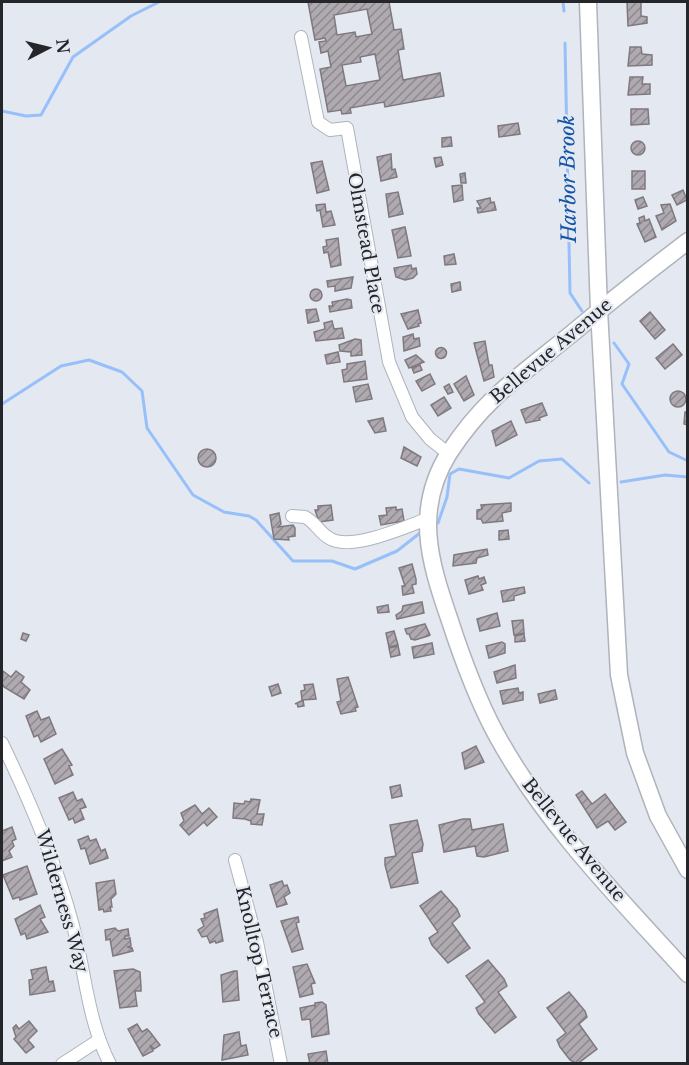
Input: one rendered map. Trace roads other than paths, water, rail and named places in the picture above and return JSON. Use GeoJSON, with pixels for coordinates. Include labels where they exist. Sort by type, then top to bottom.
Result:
{"type":"FeatureCollection","features":[{"type":"Feature","properties":{"kind":"street"},"geometry":{"type":"LineString","coordinates":[[588,2],[599,310],[619,675],[623,705],[635,753],[652,802],[687,870]]}},
{"type":"Feature","properties":{"kind":"street","name":"Olmstead Place"},"geometry":{"type":"LineString","coordinates":[[301,37],[318,122],[330,130],[346,128],[389,362],[412,417],[430,439],[449,454]]}},
{"type":"Feature","properties":{"kind":"street","name":"Bellevue Avenue"},"geometry":{"type":"LineString","coordinates":[[687,241],[509,382],[479,412],[449,454],[432,490],[427,519],[433,570],[439,590],[468,675],[496,734],[536,798],[584,858],[687,974]]}},
{"type":"Feature","properties":{"kind":"street"},"geometry":{"type":"LineString","coordinates":[[292,516],[305,516],[328,538],[347,542],[378,537],[427,519]]}},
{"type":"Feature","properties":{"kind":"street","name":"Wilderness Way"},"geometry":{"type":"LineString","coordinates":[[2,743],[35,811],[49,847],[72,920],[99,1040],[110,1064]]}},
{"type":"Feature","properties":{"kind":"street","name":"Knolltop Terrace"},"geometry":{"type":"LineString","coordinates":[[235,860],[257,942],[281,1064]]}},
{"type":"Feature","properties":{"kind":"street"},"geometry":{"type":"LineString","coordinates":[[62,1064],[99,1040]]}},
{"type":"Feature","properties":{"kind":"waterway","name":"Harbor Brook"},"geometry":{"type":"LineString","coordinates":[[2,111],[26,116],[41,115],[73,57],[131,16],[159,2]]}},
{"type":"Feature","properties":{"kind":"waterway","name":"Harbor Brook"},"geometry":{"type":"LineString","coordinates":[[563,2],[564,11]]}},
{"type":"Feature","properties":{"kind":"waterway","name":"Harbor Brook"},"geometry":{"type":"LineString","coordinates":[[565,43],[570,293],[582,311]]}},
{"type":"Feature","properties":{"kind":"waterway","name":"Harbor Brook"},"geometry":{"type":"LineString","coordinates":[[614,343],[629,364],[622,384],[669,452],[688,461]]}},
{"type":"Feature","properties":{"kind":"waterway"},"geometry":{"type":"LineString","coordinates":[[2,404],[61,366],[89,360],[122,372],[142,391],[147,428],[193,495],[224,512],[249,516],[256,520],[293,561],[332,561],[355,569],[397,551],[420,533]]}},
{"type":"Feature","properties":{"kind":"waterway"},"geometry":{"type":"LineString","coordinates":[[438,523],[447,497],[450,474],[459,469],[509,478],[539,461],[562,459],[589,483]]}},
{"type":"Feature","properties":{"kind":"waterway"},"geometry":{"type":"LineString","coordinates":[[621,482],[665,475],[688,477]]}}]}
